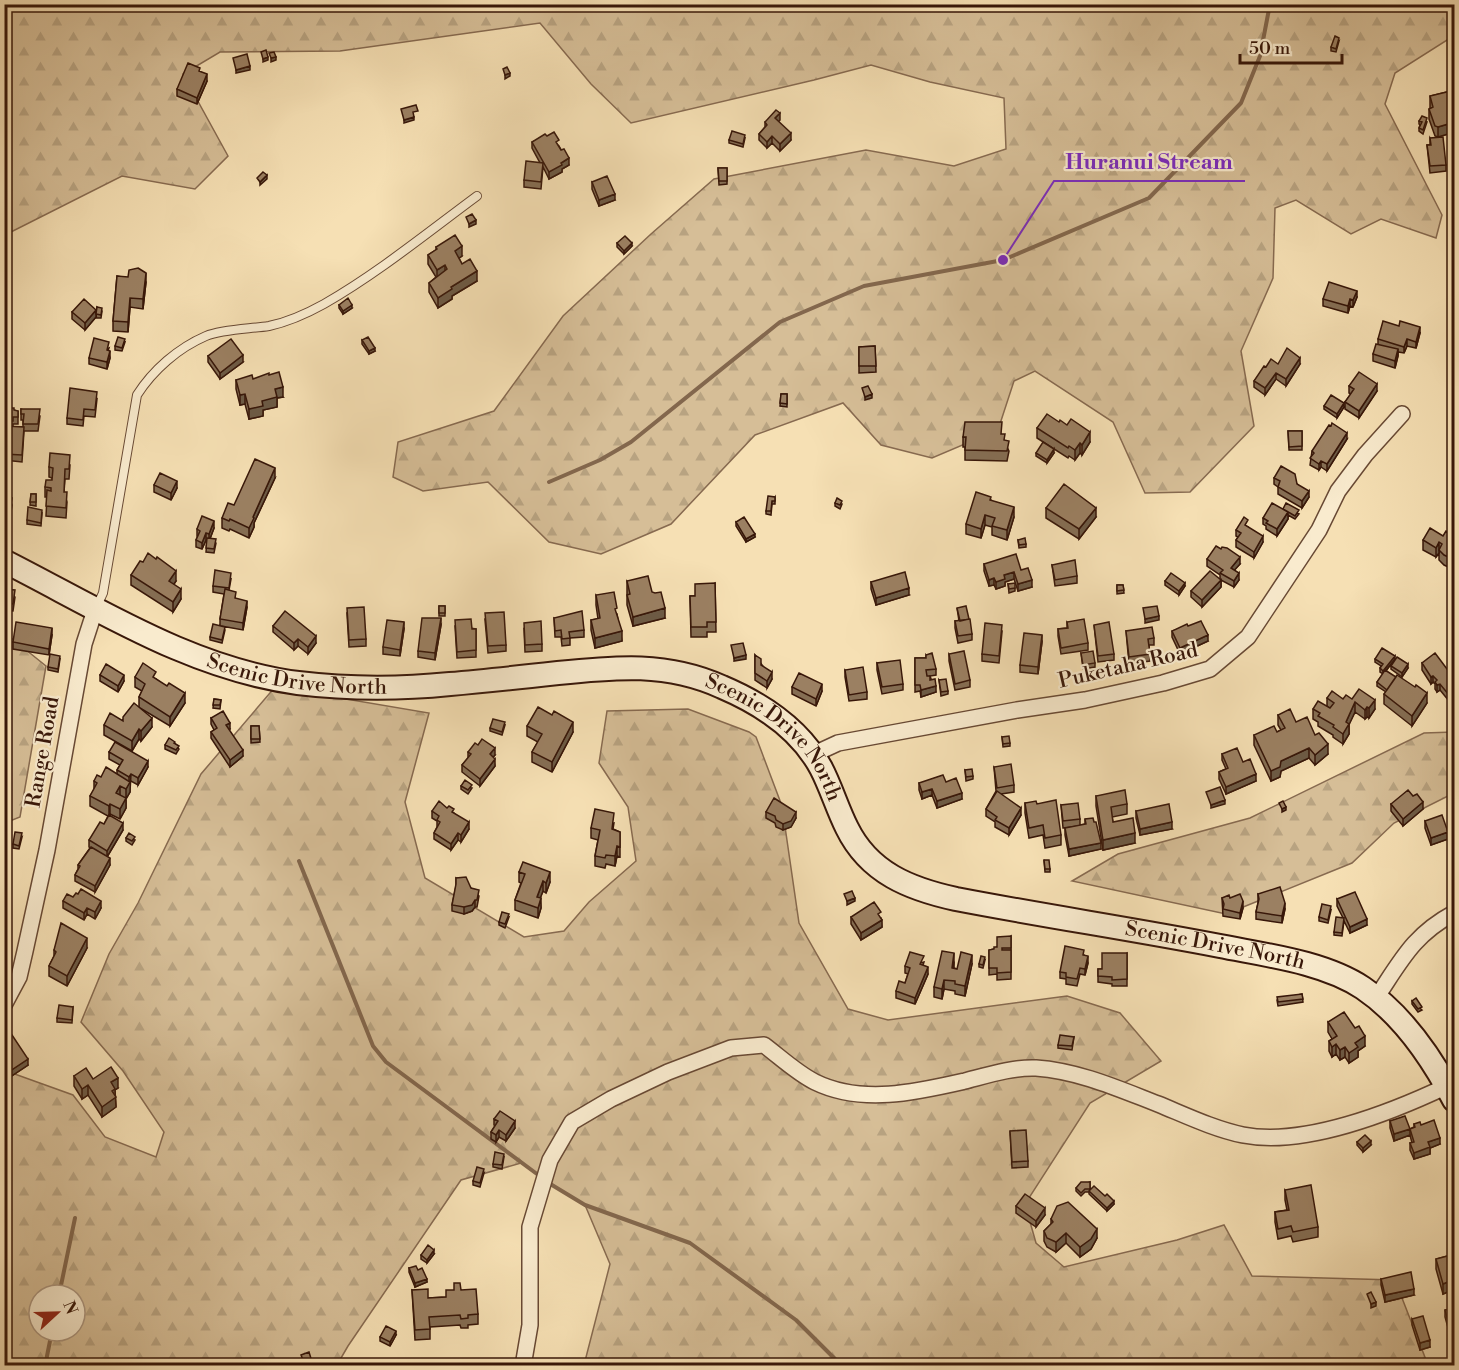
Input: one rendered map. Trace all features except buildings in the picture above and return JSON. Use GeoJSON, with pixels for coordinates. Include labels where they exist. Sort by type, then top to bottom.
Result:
{"type":"FeatureCollection","features":[{"type":"Feature","properties":{"kind":"main road","name":"Scenic Drive North"},"geometry":{"type":"LineString","coordinates":[[4,561],[95,610],[205,660],[298,683],[425,686],[635,667],[687,674],[722,687],[755,704],[789,727],[821,768],[855,842],[882,870],[911,887],[956,899],[1269,956],[1334,974],[1362,988],[1390,1011],[1415,1039],[1451,1093]]}},
{"type":"Feature","properties":{"kind":"street","name":"Puketaha Road"},"geometry":{"type":"LineString","coordinates":[[812,755],[838,743],[1017,710],[1085,700],[1163,683],[1210,669],[1248,637],[1319,530],[1338,490],[1365,455],[1402,414]]}},
{"type":"Feature","properties":{"kind":"street","name":"Range Road"},"geometry":{"type":"LineString","coordinates":[[4,1005],[19,977],[25,951],[47,850],[84,644],[95,610]]}},
{"type":"Feature","properties":{"kind":"street"},"geometry":{"type":"LineString","coordinates":[[1376,998],[1412,945],[1426,931],[1455,913]]}},
{"type":"Feature","properties":{"kind":"street"},"geometry":{"type":"LineString","coordinates":[[523,1365],[530,1325],[530,1227],[550,1160],[572,1122],[611,1099],[649,1081],[731,1048],[764,1045],[814,1082],[845,1093],[887,1095],[1035,1068],[1074,1075],[1105,1084],[1243,1135],[1282,1138],[1367,1119],[1411,1103],[1451,1093]]}},
{"type":"Feature","properties":{"kind":"lane"},"geometry":{"type":"LineString","coordinates":[[95,610],[103,593],[137,395],[147,379],[178,352],[207,335],[270,326],[293,319],[323,304],[362,280],[477,196]]}},
{"type":"Feature","properties":{"kind":"green space"},"geometry":{"type":"Polygon","coordinates":[[[5,5],[1454,5],[1454,41],[1447,40],[1395,73],[1385,104],[1442,215],[1436,238],[1381,219],[1351,234],[1296,200],[1275,208],[1273,278],[1241,351],[1254,426],[1190,492],[1145,493],[1113,422],[1035,371],[1014,381],[998,430],[932,458],[881,445],[843,403],[755,435],[671,524],[601,554],[549,542],[488,482],[423,491],[393,477],[398,442],[494,411],[563,316],[714,179],[866,150],[954,166],[1006,149],[1004,98],[930,82],[871,65],[631,123],[591,84],[540,23],[340,51],[220,52],[183,74],[228,156],[195,189],[122,176],[5,235],[5,5]]]}},
{"type":"Feature","properties":{"kind":"green space"},"geometry":{"type":"Polygon","coordinates":[[[5,633],[46,666],[20,817],[5,823],[5,633]]]}},
{"type":"Feature","properties":{"kind":"green space"},"geometry":{"type":"Polygon","coordinates":[[[275,687],[429,713],[405,802],[425,878],[524,937],[564,931],[589,902],[636,861],[628,807],[599,763],[607,711],[688,709],[749,732],[756,737],[782,806],[799,923],[848,1009],[888,1020],[1067,996],[1120,1013],[1161,1061],[1090,1103],[1025,1204],[1036,1243],[1064,1267],[1177,1240],[1224,1225],[1252,1276],[1395,1280],[1428,1365],[584,1365],[610,1264],[585,1205],[521,1163],[461,1180],[337,1365],[5,1365],[4,1074],[12,1073],[73,1095],[105,1137],[156,1157],[164,1132],[123,1071],[81,1022],[109,954],[138,903],[201,774],[275,687]]]}},
{"type":"Feature","properties":{"kind":"green space"},"geometry":{"type":"Polygon","coordinates":[[[1454,732],[1454,793],[1394,823],[1352,863],[1226,914],[1072,881],[1118,854],[1250,818],[1424,733],[1454,732]]]}},
{"type":"Feature","properties":{"kind":"waterway"},"geometry":{"type":"LineString","coordinates":[[549,482],[600,460],[631,442],[780,322],[864,286],[1003,260],[1149,198],[1241,103],[1260,56],[1270,4]]}},
{"type":"Feature","properties":{"kind":"waterway"},"geometry":{"type":"LineString","coordinates":[[299,861],[373,1046],[386,1062],[541,1177]]}},
{"type":"Feature","properties":{"kind":"waterway"},"geometry":{"type":"LineString","coordinates":[[547,1182],[585,1205],[690,1243],[796,1320],[842,1366]]}},
{"type":"Feature","properties":{"kind":"waterway"},"geometry":{"type":"LineString","coordinates":[[61,1283],[75,1218]]}},
{"type":"Feature","properties":{"kind":"waterway"},"geometry":{"type":"LineString","coordinates":[[45,1366],[50,1343]]}},
{"type":"Feature","properties":{"kind":"place","name":"Huranui Stream"},"geometry":{"type":"Point","coordinates":[1003,260]}}]}
